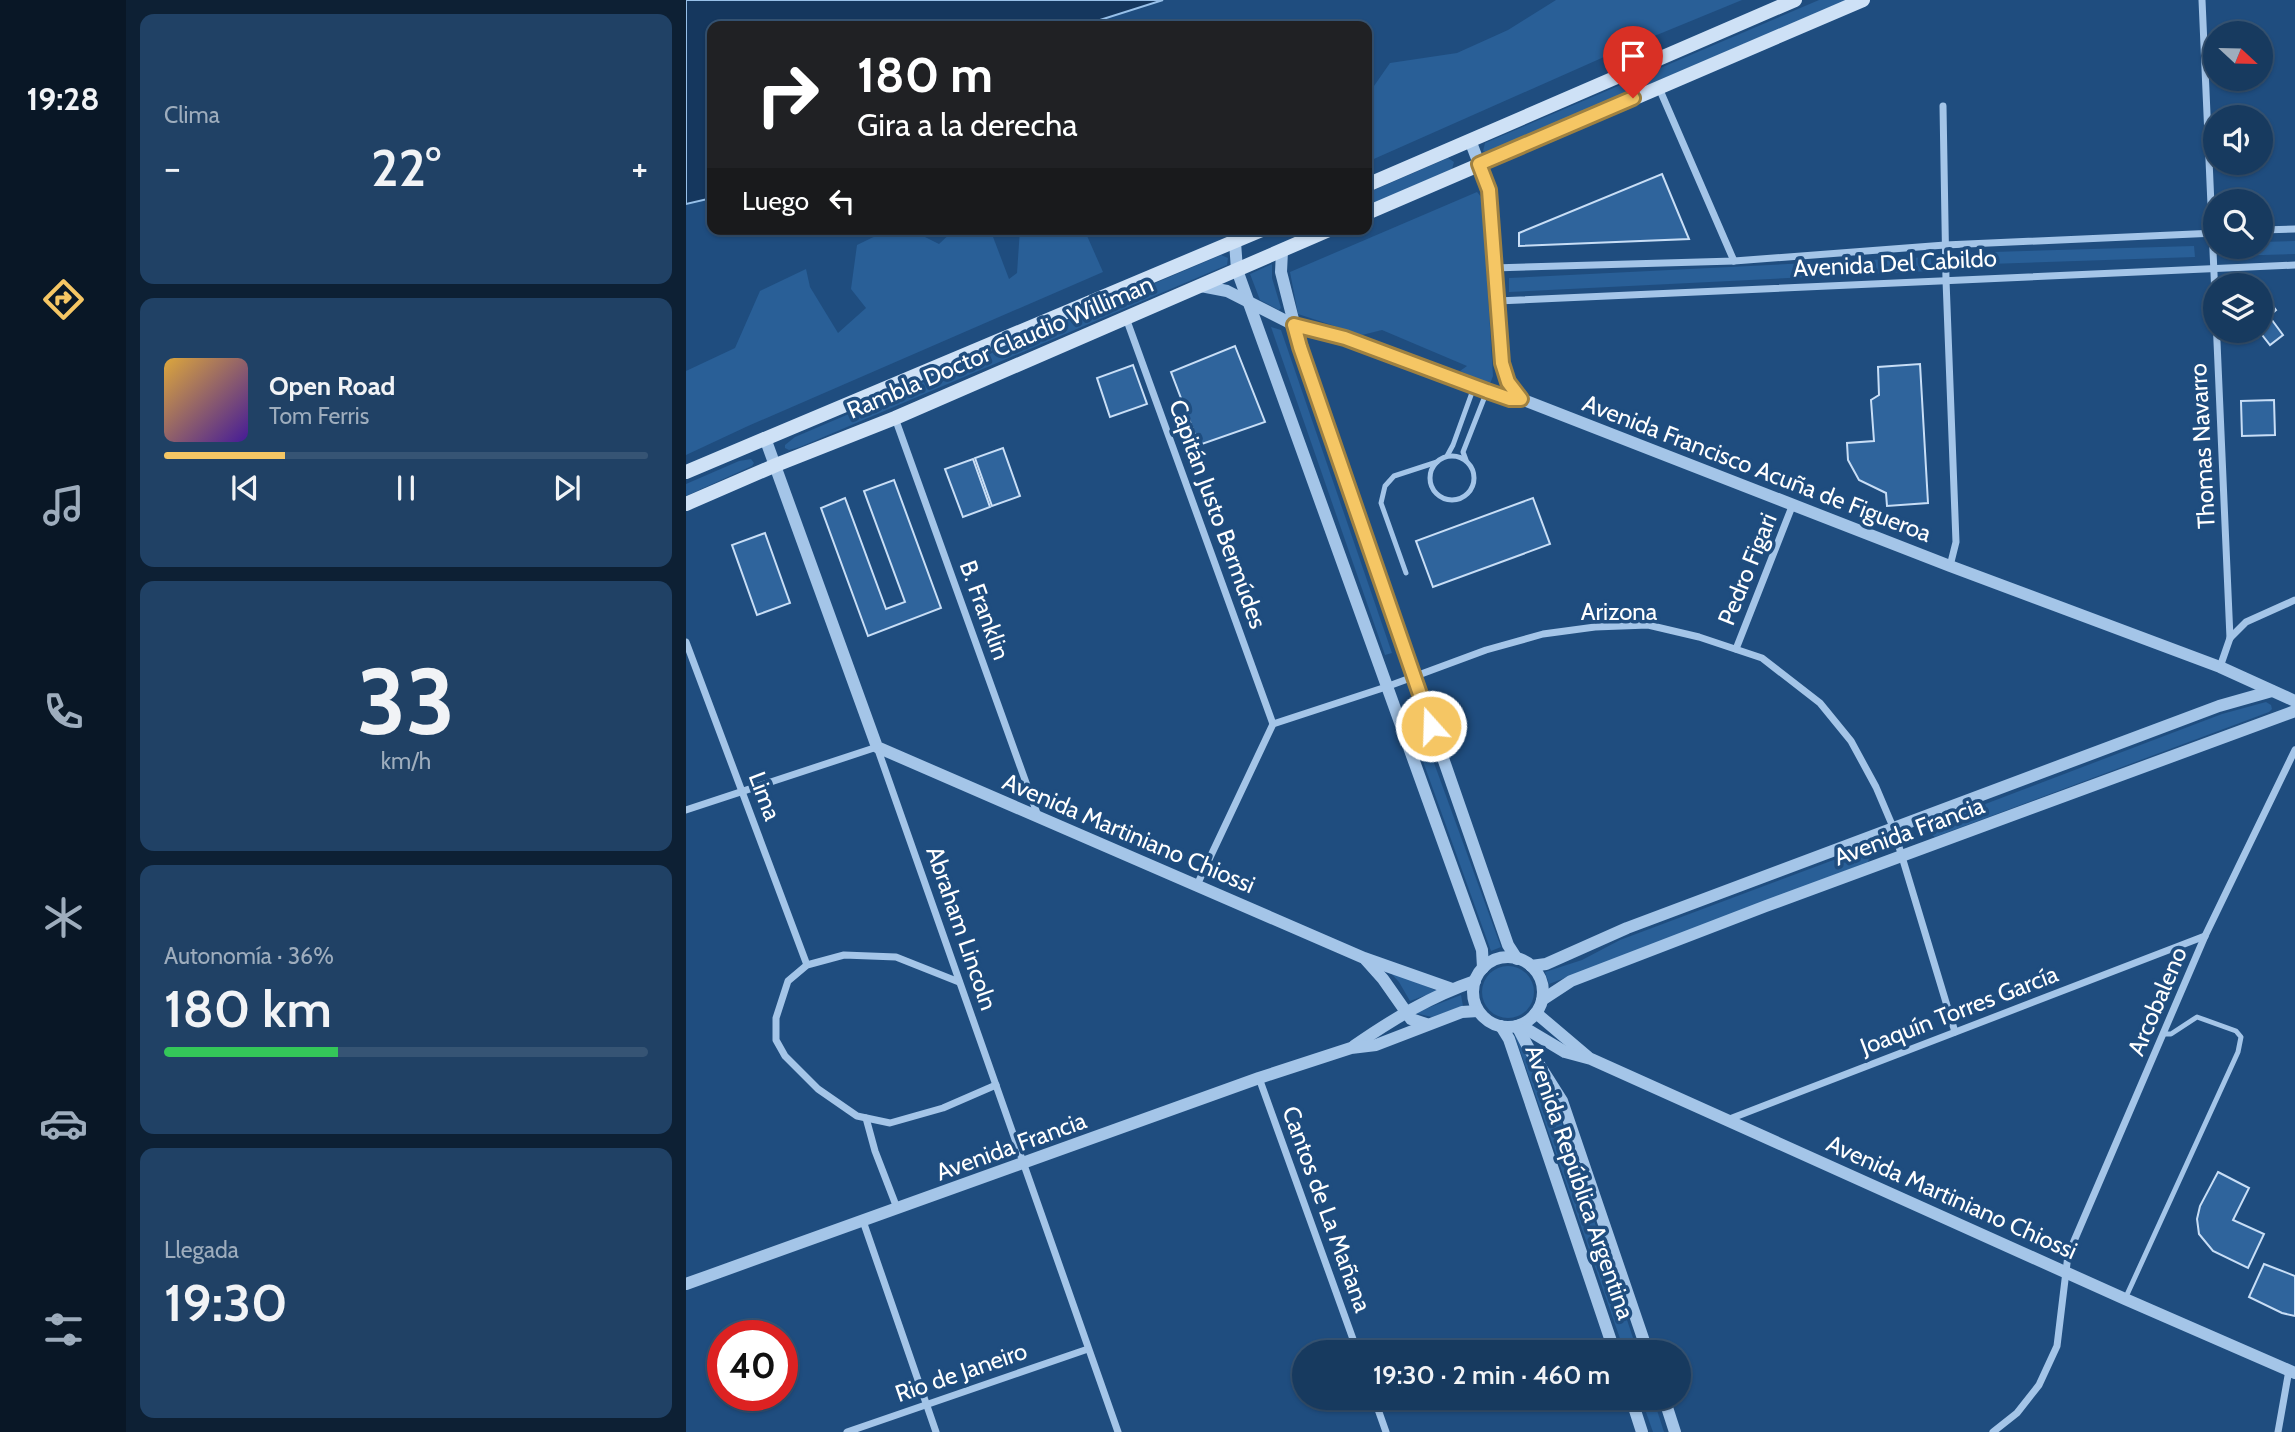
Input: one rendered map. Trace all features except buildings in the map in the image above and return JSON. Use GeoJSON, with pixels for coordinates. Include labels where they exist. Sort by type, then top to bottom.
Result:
{"type":"FeatureCollection","features":[{"type":"Feature","properties":{"kind":"main road"},"geometry":{"type":"LineString","coordinates":[[1372,183],[1795,0]]}},
{"type":"Feature","properties":{"kind":"main road"},"geometry":{"type":"LineString","coordinates":[[1372,212],[1863,0]]}},
{"type":"Feature","properties":{"kind":"main road","name":"Rambla Doctor Claudio Williman"},"geometry":{"type":"LineString","coordinates":[[686,472],[1251,235]]}},
{"type":"Feature","properties":{"kind":"main road","name":"Rambla Doctor Claudio Williman"},"geometry":{"type":"LineString","coordinates":[[686,504],[895,418],[1318,235]]}},
{"type":"Feature","properties":{"kind":"street","name":"Thomas Navarro"},"geometry":{"type":"LineString","coordinates":[[2202,0],[2211,189]]}},
{"type":"Feature","properties":{"kind":"street"},"geometry":{"type":"LineString","coordinates":[[1659,88],[1734,261]]}},
{"type":"Feature","properties":{"kind":"street"},"geometry":{"type":"LineString","coordinates":[[1943,106],[1946,279],[1956,542],[1950,566]]}},
{"type":"Feature","properties":{"kind":"street"},"geometry":{"type":"LineString","coordinates":[[1470,140],[1489,190],[1502,363],[1508,382],[1521,399]]}},
{"type":"Feature","properties":{"kind":"street"},"geometry":{"type":"LineString","coordinates":[[2273,230],[2295,229]]}},
{"type":"Feature","properties":{"kind":"street","name":"Avenida Del Cabildo"},"geometry":{"type":"LineString","coordinates":[[1493,268],[1734,261],[1945,245],[2203,233]]}},
{"type":"Feature","properties":{"kind":"street"},"geometry":{"type":"LineString","coordinates":[[1235,242],[1237,270],[1482,950],[1483,968]]}},
{"type":"Feature","properties":{"kind":"street"},"geometry":{"type":"LineString","coordinates":[[1282,251],[1281,272],[1300,347],[1508,945],[1517,959]]}},
{"type":"Feature","properties":{"kind":"street","name":"Thomas Navarro"},"geometry":{"type":"LineString","coordinates":[[2212,259],[2230,638]]}},
{"type":"Feature","properties":{"kind":"street","name":"Avenida Del Cabildo"},"geometry":{"type":"LineString","coordinates":[[1497,301],[2295,265]]}},
{"type":"Feature","properties":{"kind":"street","name":"Avenida Francisco Acuña de Figueroa"},"geometry":{"type":"LineString","coordinates":[[1201,286],[1227,291],[1294,325],[1345,338],[1474,387],[1510,399],[1521,399],[1794,503],[1950,566],[2220,667],[2295,701]]}},
{"type":"Feature","properties":{"kind":"street","name":"Capitán Justo Bermúdes"},"geometry":{"type":"LineString","coordinates":[[1126,317],[1273,724]]}},
{"type":"Feature","properties":{"kind":"street","name":"B. Franklin"},"geometry":{"type":"LineString","coordinates":[[895,418],[1038,816]]}},
{"type":"Feature","properties":{"kind":"street","name":"Abraham Lincoln"},"geometry":{"type":"LineString","coordinates":[[765,438],[877,747],[1118,1432]]}},
{"type":"Feature","properties":{"kind":"street","name":"Pedro Figari"},"geometry":{"type":"LineString","coordinates":[[1736,649],[1794,503]]}},
{"type":"Feature","properties":{"kind":"street"},"geometry":{"type":"LineString","coordinates":[[2220,667],[2230,638],[2246,622],[2295,600]]}},
{"type":"Feature","properties":{"kind":"street","name":"Arizona"},"geometry":{"type":"LineString","coordinates":[[1273,724],[1386,687],[1486,650],[1542,634],[1595,626],[1648,625],[1699,637],[1762,658],[1820,703],[1851,741],[1876,787],[1893,827],[1955,1032]]}},
{"type":"Feature","properties":{"kind":"street","name":"Lima"},"geometry":{"type":"LineString","coordinates":[[686,642],[807,965]]}},
{"type":"Feature","properties":{"kind":"street","name":"Avenida Francia"},"geometry":{"type":"LineString","coordinates":[[1531,966],[1546,964],[1627,928],[2219,706],[2272,691]]}},
{"type":"Feature","properties":{"kind":"street","name":"Avenida Francia"},"geometry":{"type":"LineString","coordinates":[[1542,1000],[1571,981],[2295,710]]}},
{"type":"Feature","properties":{"kind":"street"},"geometry":{"type":"LineString","coordinates":[[1197,885],[1273,724]]}},
{"type":"Feature","properties":{"kind":"street"},"geometry":{"type":"LineString","coordinates":[[686,810],[877,747]]}},
{"type":"Feature","properties":{"kind":"street","name":"Avenida Martiniano Chiossi"},"geometry":{"type":"LineString","coordinates":[[877,747],[1364,958],[1451,989]]}},
{"type":"Feature","properties":{"kind":"street","name":"Arcobaleno"},"geometry":{"type":"LineString","coordinates":[[1993,1432],[2017,1413],[2039,1385],[2057,1346],[2068,1255],[2205,936],[2295,750]]}},
{"type":"Feature","properties":{"kind":"street","name":"Joaquín Torres García"},"geometry":{"type":"LineString","coordinates":[[1727,1119],[2205,936]]}},
{"type":"Feature","properties":{"kind":"street"},"geometry":{"type":"LineString","coordinates":[[959,982],[895,957],[844,955],[807,965],[788,981],[776,1018],[776,1040],[785,1056],[818,1089],[857,1116],[890,1123],[943,1108],[996,1085]]}},
{"type":"Feature","properties":{"kind":"street","name":"Avenida Martiniano Chiossi"},"geometry":{"type":"LineString","coordinates":[[1364,958],[1383,979],[1405,1012],[1418,1023],[1426,1024]]}},
{"type":"Feature","properties":{"kind":"street"},"geometry":{"type":"LineString","coordinates":[[1498,959],[1517,959],[1531,966],[1541,983],[1542,1000],[1536,1013],[1519,1025],[1501,1026],[1488,1021],[1478,1011],[1473,996],[1475,981],[1483,968],[1498,959]]}},
{"type":"Feature","properties":{"kind":"street","name":"Avenida Francia"},"geometry":{"type":"LineString","coordinates":[[1351,1048],[1405,1012],[1451,989],[1475,981]]}},
{"type":"Feature","properties":{"kind":"street","name":"Avenida Francia"},"geometry":{"type":"LineString","coordinates":[[686,1284],[1259,1078],[1351,1048],[1376,1045],[1462,1012],[1478,1011]]}},
{"type":"Feature","properties":{"kind":"street","name":"Avenida Martiniano Chiossi"},"geometry":{"type":"LineString","coordinates":[[1536,1013],[1591,1059]]}},
{"type":"Feature","properties":{"kind":"street","name":"Avenida Martiniano Chiossi"},"geometry":{"type":"LineString","coordinates":[[1519,1025],[1565,1052],[1591,1059],[2125,1299],[2292,1371]]}},
{"type":"Feature","properties":{"kind":"street","name":"Avenida República Argentina"},"geometry":{"type":"LineString","coordinates":[[1519,1025],[1528,1047],[1562,1101],[1644,1340]]}},
{"type":"Feature","properties":{"kind":"street","name":"Avenida República Argentina"},"geometry":{"type":"LineString","coordinates":[[1501,1026],[1509,1039],[1611,1340]]}},
{"type":"Feature","properties":{"kind":"street","name":"Cantos de La Mañana"},"geometry":{"type":"LineString","coordinates":[[1259,1078],[1353,1340]]}},
{"type":"Feature","properties":{"kind":"street"},"geometry":{"type":"LineString","coordinates":[[866,1118],[875,1151],[897,1209]]}},
{"type":"Feature","properties":{"kind":"street"},"geometry":{"type":"LineString","coordinates":[[863,1221],[936,1432]]}},
{"type":"Feature","properties":{"kind":"street","name":"Rio de Janeiro"},"geometry":{"type":"LineString","coordinates":[[847,1432],[1088,1349]]}},
{"type":"Feature","properties":{"kind":"street"},"geometry":{"type":"LineString","coordinates":[[2278,1432],[2292,1371]]}},
{"type":"Feature","properties":{"kind":"street"},"geometry":{"type":"LineString","coordinates":[[1378,1410],[1386,1432]]}},
{"type":"Feature","properties":{"kind":"street"},"geometry":{"type":"LineString","coordinates":[[1635,1410],[1642,1432]]}},
{"type":"Feature","properties":{"kind":"street"},"geometry":{"type":"LineString","coordinates":[[1668,1410],[1675,1432]]}},
{"type":"Feature","properties":{"kind":"lane"},"geometry":{"type":"LineString","coordinates":[[1406,573],[1381,503],[1385,486],[1394,476],[1447,456],[1474,387]]}},
{"type":"Feature","properties":{"kind":"lane"},"geometry":{"type":"LineString","coordinates":[[1437,462],[1431,471],[1430,483],[1435,493],[1445,499],[1456,500],[1466,495],[1473,485],[1473,473],[1463,452],[1487,391]]}},
{"type":"Feature","properties":{"kind":"lane"},"geometry":{"type":"LineString","coordinates":[[1447,456],[1458,457],[1468,463]]}},
{"type":"Feature","properties":{"kind":"lane"},"geometry":{"type":"LineString","coordinates":[[2125,1299],[2238,1052],[2241,1038],[2236,1031],[2197,1017],[2171,1034],[2163,1034]]}},
{"type":"Feature","properties":{"kind":"shaded area"},"geometry":{"type":"Polygon","coordinates":[[[686,0],[1163,0],[1097,21],[707,21],[707,199],[686,204],[686,0]]]}},
{"type":"Feature","properties":{"kind":"shaded area"},"geometry":{"type":"Polygon","coordinates":[[[1556,0],[1742,0],[1613,53],[1372,160],[1372,89],[1390,63],[1457,53],[1508,30],[1556,0]]]}},
{"type":"Feature","properties":{"kind":"shaded area"},"geometry":{"type":"Polygon","coordinates":[[[1819,0],[1847,0],[1488,153],[1483,151],[1485,143],[1819,0]]]}},
{"type":"Feature","properties":{"kind":"shaded area"},"geometry":{"type":"Polygon","coordinates":[[[1448,158],[1454,162],[1452,169],[1372,204],[1372,191],[1448,158]]]}},
{"type":"Feature","properties":{"kind":"shaded area"},"geometry":{"type":"Polygon","coordinates":[[[1477,192],[1482,198],[1493,376],[1490,384],[1460,371],[1467,366],[1382,330],[1362,335],[1298,314],[1290,272],[1477,192]]]}},
{"type":"Feature","properties":{"kind":"shaded area"},"geometry":{"type":"Polygon","coordinates":[[[878,235],[921,235],[939,244],[949,235],[992,235],[1009,279],[1017,273],[1020,235],[1087,235],[1103,272],[686,455],[686,371],[735,348],[760,291],[806,269],[810,287],[838,333],[866,308],[851,289],[857,245],[878,235]]]}},
{"type":"Feature","properties":{"kind":"shaded area"},"geometry":{"type":"Polygon","coordinates":[[[2295,241],[2295,254],[2273,255],[2273,242],[2295,241]]]}},
{"type":"Feature","properties":{"kind":"shaded area"},"geometry":{"type":"Polygon","coordinates":[[[2194,246],[2195,257],[1959,265],[1959,253],[2194,246]]]}},
{"type":"Feature","properties":{"kind":"shaded area"},"geometry":{"type":"Polygon","coordinates":[[[1221,255],[1228,258],[1227,265],[800,447],[789,450],[785,448],[795,437],[1221,255]]]}},
{"type":"Feature","properties":{"kind":"shaded area"},"geometry":{"type":"Polygon","coordinates":[[[1931,257],[1931,271],[1509,292],[1509,278],[1931,257]]]}},
{"type":"Feature","properties":{"kind":"shaded area"},"geometry":{"type":"Polygon","coordinates":[[[1272,264],[1272,278],[1281,308],[1279,310],[1260,300],[1250,274],[1272,264]]]}},
{"type":"Feature","properties":{"kind":"shaded area"},"geometry":{"type":"Polygon","coordinates":[[[1271,327],[1281,330],[1392,653],[1385,655],[1271,327]]]}},
{"type":"Feature","properties":{"kind":"shaded area"},"geometry":{"type":"Polygon","coordinates":[[[751,459],[754,463],[752,466],[686,496],[686,484],[739,461],[751,459]]]}},
{"type":"Feature","properties":{"kind":"shaded area"},"geometry":{"type":"Polygon","coordinates":[[[2266,702],[2271,705],[2269,712],[1935,837],[1929,833],[1930,825],[2222,714],[2266,702]]]}},
{"type":"Feature","properties":{"kind":"shaded area"},"geometry":{"type":"Polygon","coordinates":[[[1414,708],[1501,947],[1491,951],[1405,711],[1414,708]]]}},
{"type":"Feature","properties":{"kind":"shaded area"},"geometry":{"type":"Polygon","coordinates":[[[1863,849],[1871,854],[1868,862],[1549,984],[1545,972],[1582,960],[1620,940],[1863,849]]]}},
{"type":"Feature","properties":{"kind":"shaded area"},"geometry":{"type":"Polygon","coordinates":[[[1508,966],[1527,973],[1534,992],[1527,1011],[1508,1018],[1489,1011],[1482,992],[1489,973],[1508,966]]]}},
{"type":"Feature","properties":{"kind":"shaded area"},"geometry":{"type":"Polygon","coordinates":[[[1387,969],[1437,991],[1410,1001],[1399,982],[1387,969]]]}},
{"type":"Feature","properties":{"kind":"shaded area"},"geometry":{"type":"Polygon","coordinates":[[[1461,995],[1463,1006],[1432,1017],[1415,1013],[1461,995]]]}},
{"type":"Feature","properties":{"kind":"shaded area"},"geometry":{"type":"Polygon","coordinates":[[[1515,1036],[1556,1106],[1634,1340],[1620,1340],[1515,1036]]]}},
{"type":"Feature","properties":{"kind":"shaded area"},"geometry":{"type":"Polygon","coordinates":[[[1645,1410],[1657,1410],[1664,1432],[1653,1432],[1645,1410]]]}},
{"type":"Feature","properties":{"kind":"route"},"geometry":{"type":"LineString","coordinates":[[1431,726],[1294,325],[1345,338],[1510,399],[1521,399],[1508,382],[1502,363],[1489,190],[1479,164],[1633,98]]}}]}
